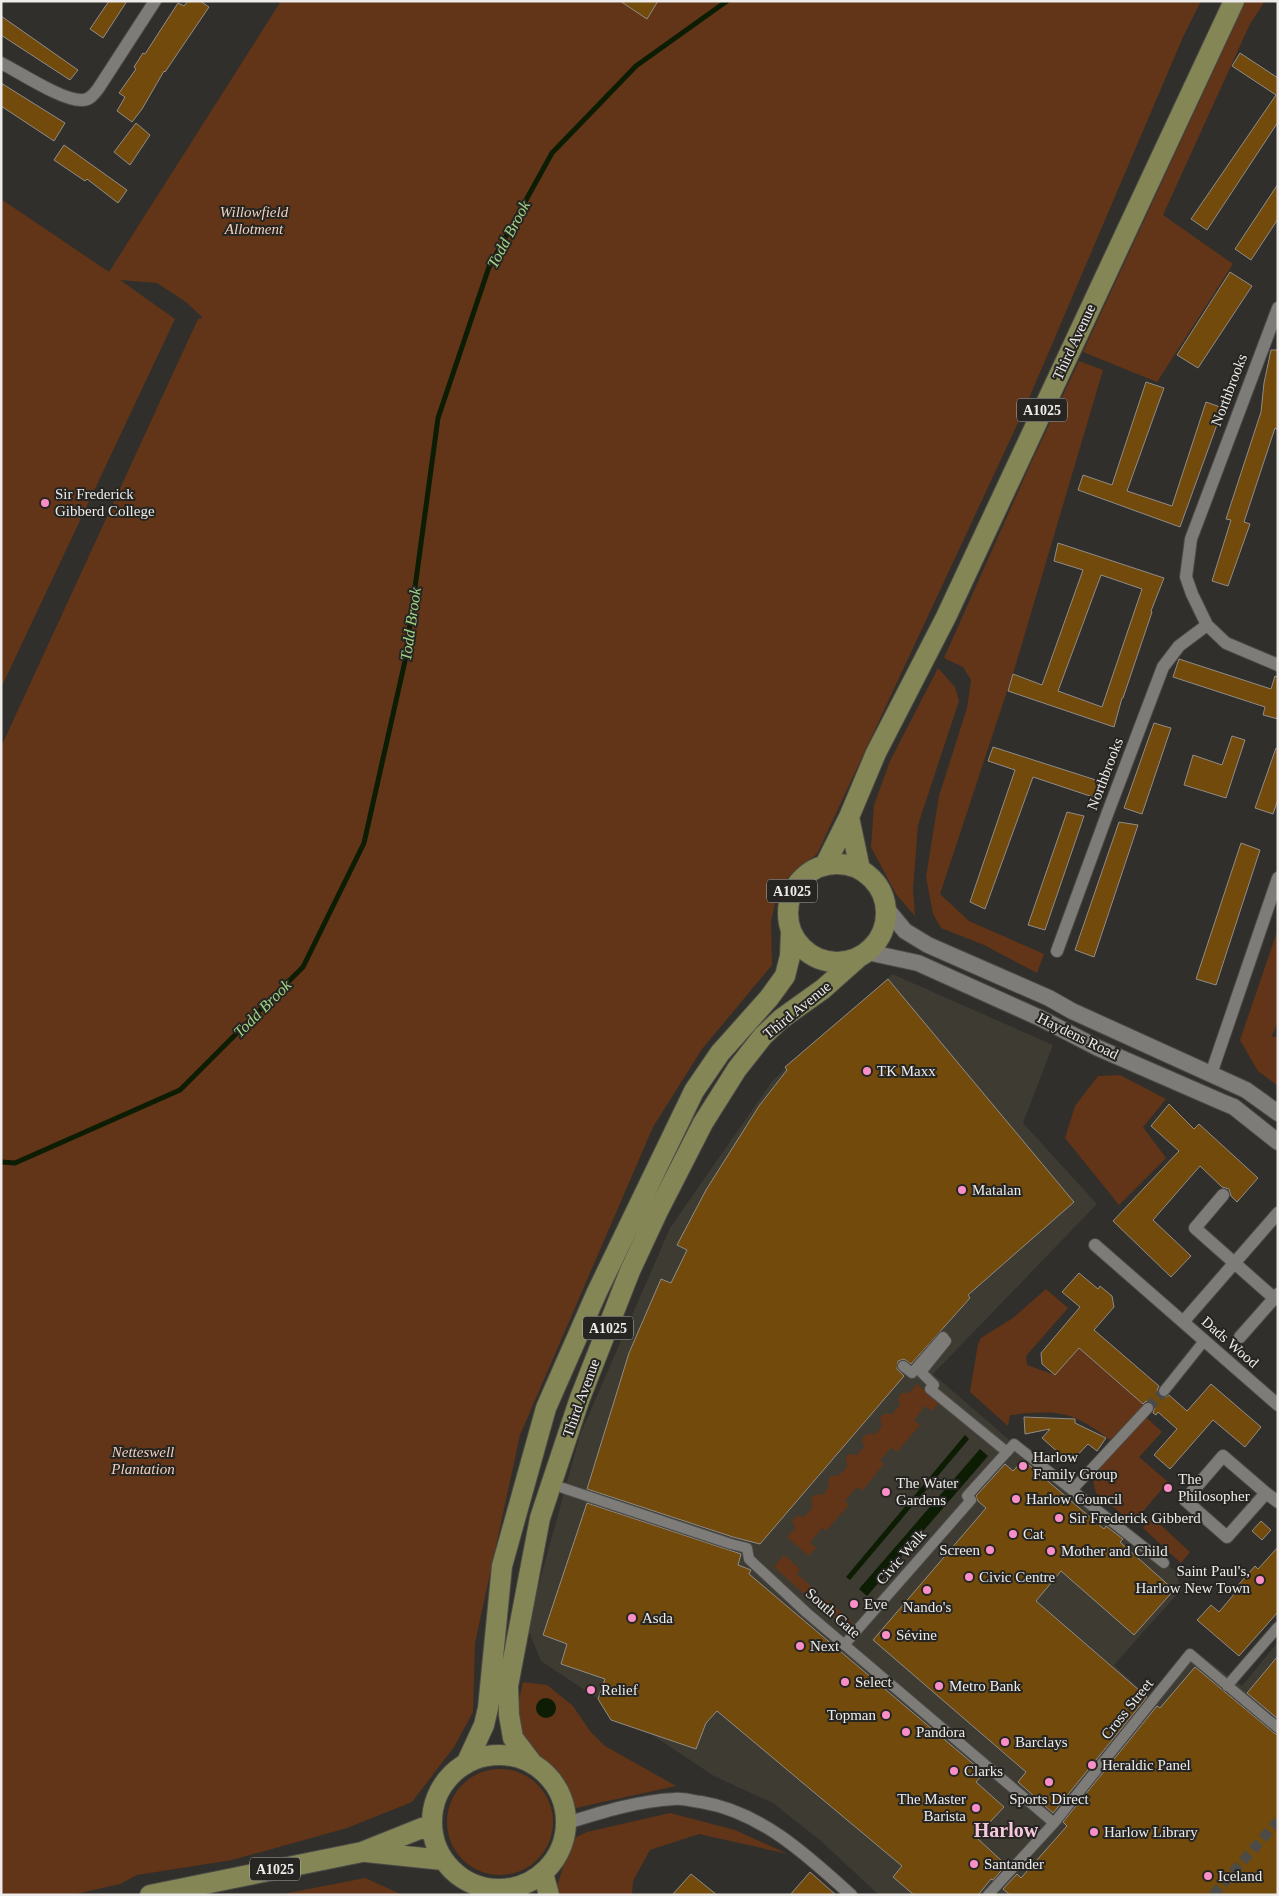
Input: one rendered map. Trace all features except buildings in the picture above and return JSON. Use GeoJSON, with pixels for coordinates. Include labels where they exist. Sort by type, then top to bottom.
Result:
{"type":"FeatureCollection","features":[{"type":"Feature","properties":{"kind":"main road","name":"Third Avenue"},"geometry":{"type":"LineString","coordinates":[[825,865],[849,817],[876,753],[946,617],[1234,1]]}},
{"type":"Feature","properties":{"kind":"main road"},"geometry":{"type":"LineString","coordinates":[[849,817],[860,869],[873,879],[882,892],[886,908]]}},
{"type":"Feature","properties":{"kind":"main road","name":"A1025"},"geometry":{"type":"LineString","coordinates":[[791,932],[788,904],[792,890],[801,879],[812,870],[825,865],[837,863],[860,869]]}},
{"type":"Feature","properties":{"kind":"main road","name":"A1025"},"geometry":{"type":"LineString","coordinates":[[863,954],[881,935],[886,922],[886,908]]}},
{"type":"Feature","properties":{"kind":"main road","name":"Third Avenue"},"geometry":{"type":"LineString","coordinates":[[466,1764],[484,1725],[488,1708],[502,1566],[546,1408],[597,1292],[694,1091],[720,1053],[769,998],[785,976],[790,956],[791,932]]}},
{"type":"Feature","properties":{"kind":"main road"},"geometry":{"type":"LineString","coordinates":[[791,932],[800,946],[812,956],[827,961],[844,962],[863,954]]}},
{"type":"Feature","properties":{"kind":"main road","name":"Third Avenue"},"geometry":{"type":"LineString","coordinates":[[532,1763],[512,1738],[508,1715],[508,1686],[540,1518],[580,1398],[630,1271],[703,1123],[737,1069],[763,1036],[781,1019],[823,989],[863,954]]}},
{"type":"Feature","properties":{"kind":"main road"},"geometry":{"type":"LineString","coordinates":[[504,1755],[521,1758],[532,1763],[552,1780],[560,1792],[565,1807],[567,1823],[560,1851],[553,1863],[543,1873],[523,1885],[498,1892],[480,1887],[452,1871],[443,1860],[433,1837],[433,1809],[437,1795],[450,1777],[466,1764],[484,1756],[504,1755]]}},
{"type":"Feature","properties":{"kind":"main road","name":"A1025"},"geometry":{"type":"LineString","coordinates":[[150,1895],[362,1852],[432,1824]]}},
{"type":"Feature","properties":{"kind":"main road","name":"A1025"},"geometry":{"type":"LineString","coordinates":[[362,1852],[443,1860]]}},
{"type":"Feature","properties":{"kind":"main road"},"geometry":{"type":"LineString","coordinates":[[543,1873],[549,1895]]}},
{"type":"Feature","properties":{"kind":"street"},"geometry":{"type":"LineString","coordinates":[[1,63],[64,97],[83,100],[91,97],[155,1]]}},
{"type":"Feature","properties":{"kind":"street","name":"Northbrooks"},"geometry":{"type":"LineString","coordinates":[[1278,308],[1190,539],[1186,577],[1207,625],[1226,643],[1278,665]]}},
{"type":"Feature","properties":{"kind":"street","name":"Northbrooks"},"geometry":{"type":"LineString","coordinates":[[1058,952],[1163,667],[1179,646],[1207,625]]}},
{"type":"Feature","properties":{"kind":"street"},"geometry":{"type":"LineString","coordinates":[[1203,1093],[1275,897],[1278,878]]}},
{"type":"Feature","properties":{"kind":"street","name":"Haydens Road"},"geometry":{"type":"LineString","coordinates":[[886,908],[905,931],[928,945],[1049,998],[1072,1011],[1246,1090],[1278,1113]]}},
{"type":"Feature","properties":{"kind":"street","name":"Haydens Road"},"geometry":{"type":"LineString","coordinates":[[863,954],[918,963],[1040,1018],[1098,1048],[1234,1107],[1278,1142]]}},
{"type":"Feature","properties":{"kind":"street","name":"Dads Wood"},"geometry":{"type":"LineString","coordinates":[[1223,1194],[1195,1228],[1234,1263],[1276,1296],[1240,1337]]}},
{"type":"Feature","properties":{"kind":"street","name":"Dads Wood"},"geometry":{"type":"LineString","coordinates":[[1183,1322],[1278,1213]]}},
{"type":"Feature","properties":{"kind":"street","name":"Dads Wood"},"geometry":{"type":"LineString","coordinates":[[1095,1245],[1278,1405]]}},
{"type":"Feature","properties":{"kind":"street"},"geometry":{"type":"LineString","coordinates":[[903,1366],[912,1373],[943,1338],[946,1341],[921,1372],[934,1385],[930,1389],[1010,1448],[1073,1489],[1164,1563]]}},
{"type":"Feature","properties":{"kind":"street"},"geometry":{"type":"LineString","coordinates":[[1164,1391],[1204,1341]]}},
{"type":"Feature","properties":{"kind":"street"},"geometry":{"type":"LineString","coordinates":[[1073,1489],[1148,1408]]}},
{"type":"Feature","properties":{"kind":"street","name":"Civic Walk"},"geometry":{"type":"LineString","coordinates":[[844,1646],[971,1500],[967,1496],[1010,1448]]}},
{"type":"Feature","properties":{"kind":"street"},"geometry":{"type":"LineString","coordinates":[[1266,1493],[1228,1537],[1185,1500],[1223,1456],[1278,1502]]}},
{"type":"Feature","properties":{"kind":"street","name":"South Gate"},"geometry":{"type":"LineString","coordinates":[[563,1488],[748,1548],[749,1559],[844,1646],[1054,1823]]}},
{"type":"Feature","properties":{"kind":"street"},"geometry":{"type":"LineString","coordinates":[[1278,1627],[1227,1686],[1278,1728]]}},
{"type":"Feature","properties":{"kind":"street","name":"Cross Street"},"geometry":{"type":"LineString","coordinates":[[989,1894],[1054,1823],[1190,1654],[1227,1686]]}},
{"type":"Feature","properties":{"kind":"street"},"geometry":{"type":"LineString","coordinates":[[567,1823],[643,1802],[677,1798],[714,1805],[732,1810],[759,1822],[796,1848],[852,1895]]}},
{"type":"Feature","properties":{"kind":"shaded area"},"geometry":{"type":"Polygon","coordinates":[[[892,974],[1053,1045],[1023,1123],[1097,1204],[933,1374],[1014,1444],[1178,1573],[1179,1592],[1114,1665],[1147,1696],[1192,1649],[1242,1686],[1278,1642],[1278,1895],[879,1895],[822,1842],[773,1803],[714,1776],[541,1661],[527,1627],[580,1435],[670,1228],[773,1080],[892,974]]]}},
{"type":"Feature","properties":{"kind":"shaded area"},"geometry":{"type":"Polygon","coordinates":[[[965,1435],[969,1439],[850,1580],[846,1577],[965,1435]]]}},
{"type":"Feature","properties":{"kind":"shaded area"},"geometry":{"type":"Polygon","coordinates":[[[980,1449],[988,1456],[867,1596],[859,1589],[980,1449]]]}},
{"type":"Feature","properties":{"kind":"shaded area"},"geometry":{"type":"Polygon","coordinates":[[[542,1698],[550,1698],[556,1704],[556,1712],[550,1718],[542,1718],[536,1712],[536,1704],[542,1698]]]}},
{"type":"Feature","properties":{"kind":"green space"},"geometry":{"type":"Polygon","coordinates":[[[281,1],[1201,1],[1183,37],[1024,410],[817,854],[780,884],[771,921],[772,965],[702,1049],[653,1127],[520,1435],[475,1643],[473,1712],[454,1747],[412,1802],[347,1828],[232,1860],[137,1875],[120,1884],[71,1895],[1,1895],[1,747],[198,319],[203,318],[186,302],[157,283],[120,280],[175,319],[1,688],[1,199],[109,272],[281,1]]]}},
{"type":"Feature","properties":{"kind":"green space"},"geometry":{"type":"Polygon","coordinates":[[[1246,1],[1265,1],[1250,24],[1163,215],[1233,264],[1157,382],[1083,352],[1246,1]]]}},
{"type":"Feature","properties":{"kind":"green space"},"geometry":{"type":"Polygon","coordinates":[[[1079,361],[1103,370],[1015,667],[940,894],[969,921],[1044,954],[1037,973],[984,945],[941,928],[933,914],[926,877],[939,796],[967,708],[971,680],[963,667],[944,658],[1030,465],[1079,361]]]}},
{"type":"Feature","properties":{"kind":"green space"},"geometry":{"type":"Polygon","coordinates":[[[938,668],[955,687],[959,701],[918,825],[913,888],[915,916],[896,894],[871,847],[874,805],[890,761],[938,668]]]}},
{"type":"Feature","properties":{"kind":"green space"},"geometry":{"type":"Polygon","coordinates":[[[1278,929],[1278,1021],[1272,1036],[1278,1038],[1278,1086],[1258,1071],[1240,1040],[1278,929]]]}},
{"type":"Feature","properties":{"kind":"green space"},"geometry":{"type":"Polygon","coordinates":[[[1120,1075],[1166,1099],[1143,1127],[1166,1158],[1119,1205],[1065,1138],[1075,1106],[1098,1076],[1120,1075]]]}},
{"type":"Feature","properties":{"kind":"green space"},"geometry":{"type":"Polygon","coordinates":[[[1046,1289],[1068,1308],[1026,1356],[1027,1365],[1055,1375],[1079,1348],[1145,1406],[1110,1440],[1085,1423],[1063,1414],[1010,1415],[1008,1426],[970,1392],[978,1344],[981,1338],[1013,1318],[1046,1289]]]}},
{"type":"Feature","properties":{"kind":"green space","name":"The Water Gardens"},"geometry":{"type":"Polygon","coordinates":[[[917,1384],[939,1403],[932,1411],[925,1406],[914,1420],[920,1425],[897,1452],[891,1448],[880,1460],[884,1464],[862,1491],[857,1487],[845,1501],[849,1505],[826,1531],[822,1528],[810,1542],[816,1548],[809,1556],[787,1537],[795,1528],[792,1520],[799,1515],[804,1517],[812,1508],[811,1498],[817,1494],[823,1495],[829,1487],[828,1480],[831,1476],[839,1475],[847,1467],[846,1457],[849,1454],[857,1455],[864,1447],[862,1440],[864,1436],[872,1433],[875,1435],[882,1426],[880,1417],[884,1414],[892,1414],[900,1405],[898,1400],[901,1394],[909,1393],[917,1384]]]}},
{"type":"Feature","properties":{"kind":"green space"},"geometry":{"type":"Polygon","coordinates":[[[1146,1417],[1162,1432],[1139,1457],[1168,1482],[1133,1523],[1096,1493],[1092,1477],[1146,1417]]]}},
{"type":"Feature","properties":{"kind":"green space"},"geometry":{"type":"Polygon","coordinates":[[[1152,1517],[1190,1552],[1181,1563],[1143,1528],[1152,1517]]]}},
{"type":"Feature","properties":{"kind":"green space"},"geometry":{"type":"Polygon","coordinates":[[[784,1555],[800,1569],[797,1574],[818,1592],[811,1600],[774,1567],[784,1555]]]}},
{"type":"Feature","properties":{"kind":"green space"},"geometry":{"type":"Polygon","coordinates":[[[826,1599],[853,1623],[851,1626],[844,1626],[821,1606],[826,1599]]]}},
{"type":"Feature","properties":{"kind":"green space"},"geometry":{"type":"Polygon","coordinates":[[[523,1682],[547,1685],[573,1706],[590,1731],[605,1746],[676,1786],[576,1808],[563,1777],[533,1751],[515,1719],[523,1682]]]}},
{"type":"Feature","properties":{"kind":"green space"},"geometry":{"type":"Polygon","coordinates":[[[500,1769],[520,1773],[538,1784],[549,1802],[553,1822],[549,1842],[538,1860],[520,1871],[500,1875],[480,1871],[462,1860],[451,1842],[447,1822],[451,1802],[462,1784],[480,1773],[500,1769]]]}},
{"type":"Feature","properties":{"kind":"green space"},"geometry":{"type":"Polygon","coordinates":[[[670,1813],[735,1830],[788,1854],[699,1834],[650,1850],[633,1881],[632,1895],[557,1895],[556,1889],[572,1839],[587,1832],[670,1813]]]}},
{"type":"Feature","properties":{"kind":"green space"},"geometry":{"type":"Polygon","coordinates":[[[365,1878],[403,1895],[278,1895],[365,1878]]]}},
{"type":"Feature","properties":{"kind":"waterway","name":"Todd Brook"},"geometry":{"type":"LineString","coordinates":[[1,1162],[15,1163],[180,1090],[303,967],[364,843],[405,661],[438,418],[489,267],[552,153],[636,66],[727,1]]}},
{"type":"Feature","properties":{"kind":"tunnel"},"geometry":{"type":"LineString","coordinates":[[1148,1408],[1164,1391]]}},
{"type":"Feature","properties":{"kind":"tunnel"},"geometry":{"type":"LineString","coordinates":[[1213,1895],[1278,1821]]}},
{"type":"Feature","properties":{"kind":"place","name":"Sir Frederick Gibberd College"},"geometry":{"type":"Point","coordinates":[45,503]}},
{"type":"Feature","properties":{"kind":"place","name":"TK Maxx"},"geometry":{"type":"Point","coordinates":[867,1071]}},
{"type":"Feature","properties":{"kind":"place","name":"Matalan"},"geometry":{"type":"Point","coordinates":[962,1190]}},
{"type":"Feature","properties":{"kind":"place","name":"Harlow Family Group"},"geometry":{"type":"Point","coordinates":[1023,1466]}},
{"type":"Feature","properties":{"kind":"place","name":"The Philosopher"},"geometry":{"type":"Point","coordinates":[1168,1488]}},
{"type":"Feature","properties":{"kind":"place","name":"The Water Gardens"},"geometry":{"type":"Point","coordinates":[886,1492]}},
{"type":"Feature","properties":{"kind":"place","name":"Harlow Council"},"geometry":{"type":"Point","coordinates":[1016,1499]}},
{"type":"Feature","properties":{"kind":"place","name":"Sir Frederick Gibberd"},"geometry":{"type":"Point","coordinates":[1059,1518]}},
{"type":"Feature","properties":{"kind":"place","name":"Cat"},"geometry":{"type":"Point","coordinates":[1013,1534]}},
{"type":"Feature","properties":{"kind":"place","name":"Screen"},"geometry":{"type":"Point","coordinates":[990,1550]}},
{"type":"Feature","properties":{"kind":"place","name":"Mother and Child"},"geometry":{"type":"Point","coordinates":[1051,1551]}},
{"type":"Feature","properties":{"kind":"place","name":"Civic Centre"},"geometry":{"type":"Point","coordinates":[969,1577]}},
{"type":"Feature","properties":{"kind":"place","name":"Saint Paul's, Harlow New Town"},"geometry":{"type":"Point","coordinates":[1260,1580]}},
{"type":"Feature","properties":{"kind":"place","name":"Nando's"},"geometry":{"type":"Point","coordinates":[927,1590]}},
{"type":"Feature","properties":{"kind":"place","name":"Eve"},"geometry":{"type":"Point","coordinates":[854,1604]}},
{"type":"Feature","properties":{"kind":"place","name":"Asda"},"geometry":{"type":"Point","coordinates":[632,1618]}},
{"type":"Feature","properties":{"kind":"place","name":"Sévine"},"geometry":{"type":"Point","coordinates":[886,1635]}},
{"type":"Feature","properties":{"kind":"place","name":"Next"},"geometry":{"type":"Point","coordinates":[800,1646]}},
{"type":"Feature","properties":{"kind":"place","name":"Select"},"geometry":{"type":"Point","coordinates":[845,1682]}},
{"type":"Feature","properties":{"kind":"place","name":"Metro Bank"},"geometry":{"type":"Point","coordinates":[939,1686]}},
{"type":"Feature","properties":{"kind":"place","name":"Relief"},"geometry":{"type":"Point","coordinates":[591,1690]}},
{"type":"Feature","properties":{"kind":"place","name":"Topman"},"geometry":{"type":"Point","coordinates":[886,1715]}},
{"type":"Feature","properties":{"kind":"place","name":"Pandora"},"geometry":{"type":"Point","coordinates":[906,1732]}},
{"type":"Feature","properties":{"kind":"place","name":"Barclays"},"geometry":{"type":"Point","coordinates":[1005,1742]}},
{"type":"Feature","properties":{"kind":"place","name":"Heraldic Panel"},"geometry":{"type":"Point","coordinates":[1092,1765]}},
{"type":"Feature","properties":{"kind":"place","name":"Clarks"},"geometry":{"type":"Point","coordinates":[954,1771]}},
{"type":"Feature","properties":{"kind":"place","name":"Sports Direct"},"geometry":{"type":"Point","coordinates":[1049,1782]}},
{"type":"Feature","properties":{"kind":"place","name":"The Master Barista"},"geometry":{"type":"Point","coordinates":[976,1808]}},
{"type":"Feature","properties":{"kind":"place","name":"Harlow Library"},"geometry":{"type":"Point","coordinates":[1094,1832]}},
{"type":"Feature","properties":{"kind":"place","name":"Santander"},"geometry":{"type":"Point","coordinates":[974,1864]}},
{"type":"Feature","properties":{"kind":"place","name":"Iceland"},"geometry":{"type":"Point","coordinates":[1208,1876]}},
{"type":"Feature","properties":{"kind":"district","name":"Harlow"},"geometry":{"type":"Point","coordinates":[1006,1830]}},
{"type":"Feature","properties":{"kind":"park label","name":"Willowfield Allotment"},"geometry":{"type":"Point","coordinates":[254,220]}},
{"type":"Feature","properties":{"kind":"park label","name":"Netteswell Plantation"},"geometry":{"type":"Point","coordinates":[143,1460]}}]}
